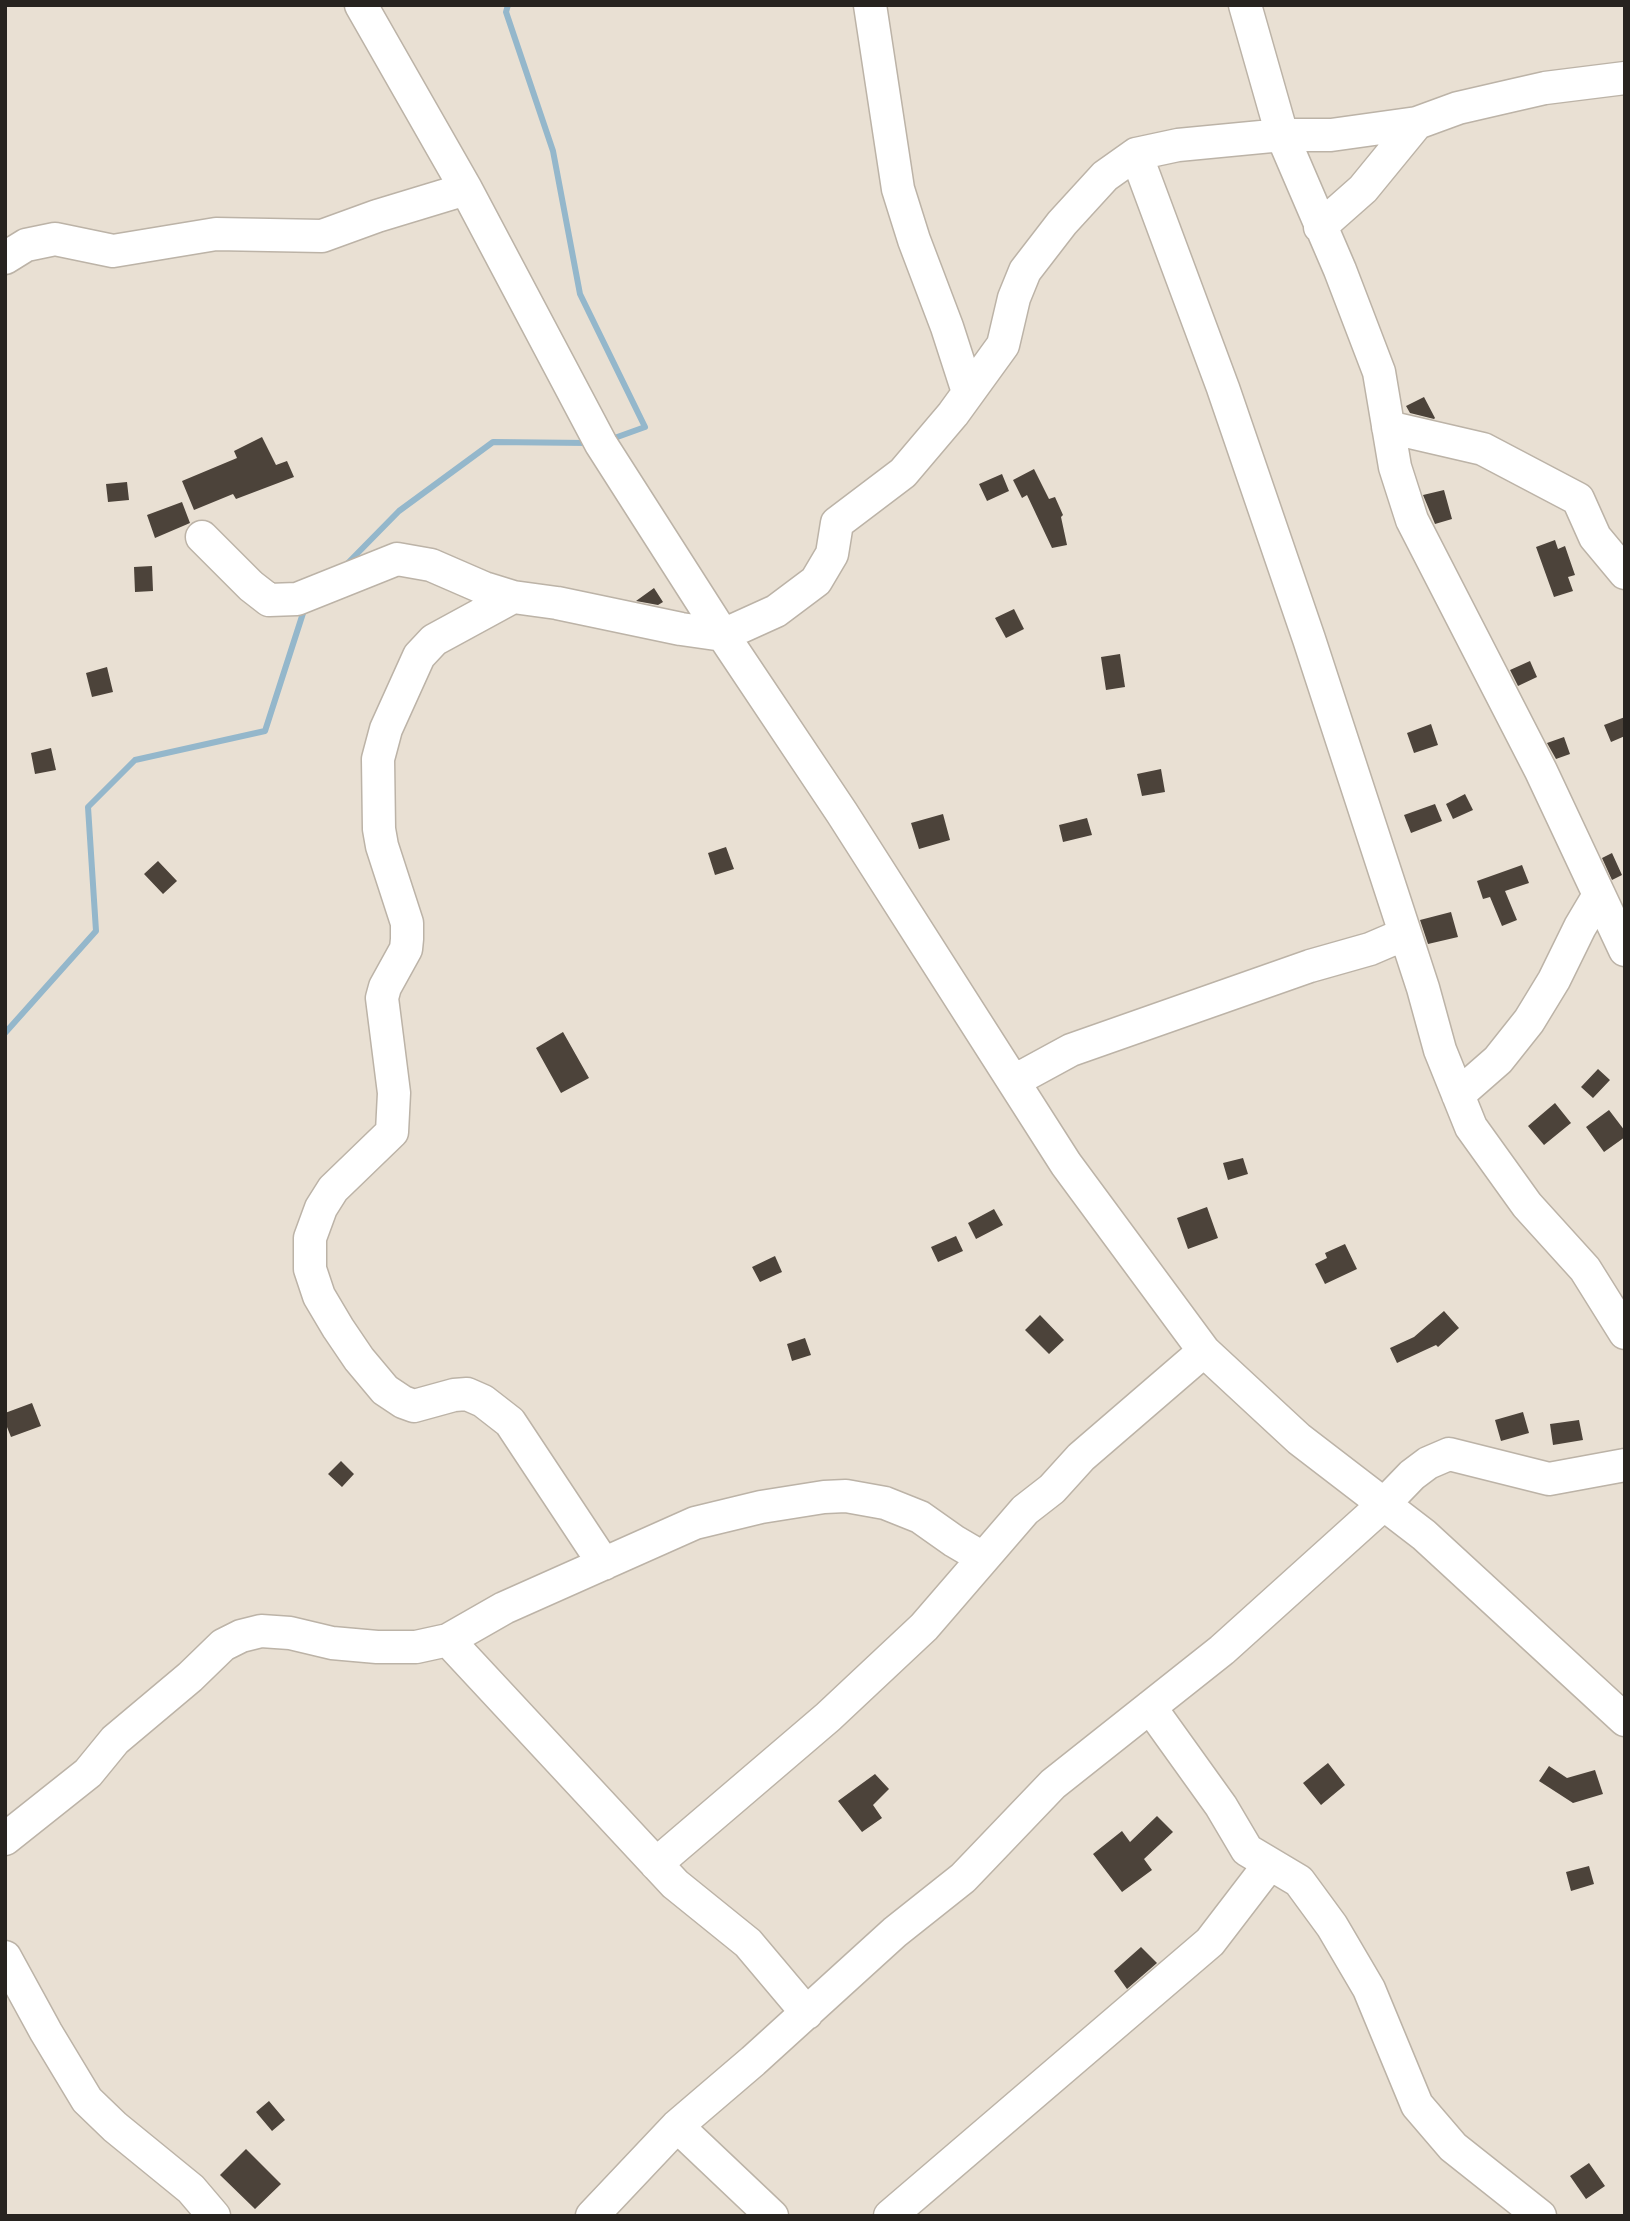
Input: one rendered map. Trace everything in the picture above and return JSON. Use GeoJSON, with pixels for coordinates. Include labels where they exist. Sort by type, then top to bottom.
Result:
{"type":"FeatureCollection","features":[{"type":"Feature","properties":{"kind":"street"},"geometry":{"type":"LineString","coordinates":[[361,5],[466,189],[601,444],[723,635],[842,813],[1066,1164],[1204,1351],[1299,1439],[1424,1535],[1625,1720]]}},
{"type":"Feature","properties":{"kind":"street"},"geometry":{"type":"LineString","coordinates":[[870,5],[898,189],[968,393]]}},
{"type":"Feature","properties":{"kind":"street"},"geometry":{"type":"LineString","coordinates":[[1245,5],[1282,135],[1379,372],[1395,467],[1412,520],[1541,771],[1625,950]]}},
{"type":"Feature","properties":{"kind":"street"},"geometry":{"type":"LineString","coordinates":[[202,537],[251,586],[269,600],[297,599],[397,559],[431,565],[484,588],[513,597],[723,635],[776,611],[816,581],[832,554],[837,523],[903,473],[953,414],[1003,345],[1014,299],[1025,271],[1062,223],[1105,176],[1136,154],[1178,145],[1282,135],[1331,135],[1417,123],[1458,108],[1545,88],[1625,78]]}},
{"type":"Feature","properties":{"kind":"street"},"geometry":{"type":"LineString","coordinates":[[1320,228],[1363,189],[1417,123]]}},
{"type":"Feature","properties":{"kind":"street"},"geometry":{"type":"LineString","coordinates":[[1136,154],[1246,454],[1309,639],[1440,1050],[1471,1127],[1527,1205],[1585,1269],[1625,1333]]}},
{"type":"Feature","properties":{"kind":"street"},"geometry":{"type":"LineString","coordinates":[[5,258],[26,245],[55,239],[113,251],[216,234],[322,236],[466,189]]}},
{"type":"Feature","properties":{"kind":"street"},"geometry":{"type":"LineString","coordinates":[[1388,427],[1483,449],[1578,499],[1595,537],[1625,573]]}},
{"type":"Feature","properties":{"kind":"street"},"geometry":{"type":"LineString","coordinates":[[513,597],[434,640],[419,656],[386,729],[378,759],[379,829],[407,923],[406,949],[385,986],[382,998],[394,1093],[392,1132],[332,1189],[321,1208],[310,1238],[310,1269],[318,1296],[338,1328],[359,1359],[386,1390],[403,1402],[415,1406],[467,1394],[483,1401],[510,1422],[604,1564]]}},
{"type":"Feature","properties":{"kind":"street"},"geometry":{"type":"LineString","coordinates":[[1458,1095],[1498,1060],[1529,1021],[1599,895]]}},
{"type":"Feature","properties":{"kind":"street"},"geometry":{"type":"LineString","coordinates":[[1014,1081],[1071,1051],[1310,966],[1370,949],[1405,934]]}},
{"type":"Feature","properties":{"kind":"street"},"geometry":{"type":"LineString","coordinates":[[656,1864],[828,1717],[924,1626],[1025,1510],[1052,1489],[1081,1457],[1204,1351]]}},
{"type":"Feature","properties":{"kind":"street"},"geometry":{"type":"LineString","coordinates":[[592,2216],[677,2126],[895,1932],[963,1878],[1053,1784],[1222,1650],[1428,1463],[1449,1454],[1549,1479],[1625,1465]]}},
{"type":"Feature","properties":{"kind":"street"},"geometry":{"type":"LineString","coordinates":[[5,1839],[88,1773],[116,1740],[223,1645],[241,1636],[261,1631],[290,1633],[332,1643],[377,1647],[416,1647],[448,1640],[504,1608],[695,1523],[761,1507],[824,1497],[846,1496],[884,1503],[920,1517],[983,1558]]}},
{"type":"Feature","properties":{"kind":"street"},"geometry":{"type":"LineString","coordinates":[[448,1640],[675,1884],[748,1943],[807,2013]]}},
{"type":"Feature","properties":{"kind":"street"},"geometry":{"type":"LineString","coordinates":[[1150,1707],[1221,1806],[1247,1850],[1299,1881],[1332,1926],[1369,1989],[1417,2105],[1453,2147],[1540,2216]]}},
{"type":"Feature","properties":{"kind":"street"},"geometry":{"type":"LineString","coordinates":[[890,2216],[1210,1942],[1269,1865]]}},
{"type":"Feature","properties":{"kind":"street"},"geometry":{"type":"LineString","coordinates":[[5,1957],[87,2100],[115,2127],[191,2189],[214,2216]]}},
{"type":"Feature","properties":{"kind":"street"},"geometry":{"type":"LineString","coordinates":[[677,2126],[772,2216]]}},
{"type":"Feature","properties":{"kind":"building"},"geometry":{"type":"Polygon","coordinates":[[[1424,397],[1434,419],[1410,413],[1406,406],[1424,397]]]}},
{"type":"Feature","properties":{"kind":"building"},"geometry":{"type":"Polygon","coordinates":[[[262,437],[276,465],[287,461],[294,477],[236,499],[233,494],[194,510],[182,481],[237,458],[234,451],[262,437]]]}},
{"type":"Feature","properties":{"kind":"building"},"geometry":{"type":"Polygon","coordinates":[[[1034,469],[1049,499],[1055,497],[1063,515],[1061,517],[1067,545],[1052,548],[1027,495],[1022,498],[1013,480],[1034,469]]]}},
{"type":"Feature","properties":{"kind":"building"},"geometry":{"type":"Polygon","coordinates":[[[1002,474],[1009,491],[987,501],[979,484],[1002,474]]]}},
{"type":"Feature","properties":{"kind":"building"},"geometry":{"type":"Polygon","coordinates":[[[127,482],[129,500],[108,502],[106,484],[127,482]]]}},
{"type":"Feature","properties":{"kind":"building"},"geometry":{"type":"Polygon","coordinates":[[[1444,490],[1452,519],[1435,524],[1423,495],[1444,490]]]}},
{"type":"Feature","properties":{"kind":"building"},"geometry":{"type":"Polygon","coordinates":[[[182,502],[190,523],[155,538],[147,515],[182,502]]]}},
{"type":"Feature","properties":{"kind":"building"},"geometry":{"type":"Polygon","coordinates":[[[1555,540],[1558,549],[1565,546],[1575,575],[1568,577],[1573,591],[1554,597],[1536,547],[1555,540]]]}},
{"type":"Feature","properties":{"kind":"building"},"geometry":{"type":"Polygon","coordinates":[[[152,566],[153,591],[135,592],[134,567],[152,566]]]}},
{"type":"Feature","properties":{"kind":"building"},"geometry":{"type":"Polygon","coordinates":[[[654,588],[663,602],[658,605],[636,601],[654,588]]]}},
{"type":"Feature","properties":{"kind":"building"},"geometry":{"type":"Polygon","coordinates":[[[1014,609],[1024,629],[1006,638],[995,618],[1014,609]]]}},
{"type":"Feature","properties":{"kind":"building"},"geometry":{"type":"Polygon","coordinates":[[[1120,654],[1125,687],[1106,690],[1101,657],[1120,654]]]}},
{"type":"Feature","properties":{"kind":"building"},"geometry":{"type":"Polygon","coordinates":[[[1530,661],[1537,677],[1518,686],[1510,670],[1530,661]]]}},
{"type":"Feature","properties":{"kind":"building"},"geometry":{"type":"Polygon","coordinates":[[[107,667],[113,692],[92,697],[86,673],[107,667]]]}},
{"type":"Feature","properties":{"kind":"building"},"geometry":{"type":"Polygon","coordinates":[[[1625,717],[1625,736],[1611,742],[1604,725],[1625,717]]]}},
{"type":"Feature","properties":{"kind":"building"},"geometry":{"type":"Polygon","coordinates":[[[1431,724],[1438,745],[1414,753],[1407,733],[1431,724]]]}},
{"type":"Feature","properties":{"kind":"building"},"geometry":{"type":"Polygon","coordinates":[[[1564,737],[1570,754],[1556,759],[1547,743],[1564,737]]]}},
{"type":"Feature","properties":{"kind":"building"},"geometry":{"type":"Polygon","coordinates":[[[51,748],[56,770],[35,774],[31,753],[51,748]]]}},
{"type":"Feature","properties":{"kind":"building"},"geometry":{"type":"Polygon","coordinates":[[[1161,769],[1165,792],[1142,796],[1137,774],[1161,769]]]}},
{"type":"Feature","properties":{"kind":"building"},"geometry":{"type":"Polygon","coordinates":[[[1465,794],[1473,810],[1453,819],[1446,804],[1465,794]]]}},
{"type":"Feature","properties":{"kind":"building"},"geometry":{"type":"Polygon","coordinates":[[[1435,804],[1442,821],[1411,833],[1404,815],[1435,804]]]}},
{"type":"Feature","properties":{"kind":"building"},"geometry":{"type":"Polygon","coordinates":[[[943,814],[950,840],[919,849],[911,823],[943,814]]]}},
{"type":"Feature","properties":{"kind":"building"},"geometry":{"type":"Polygon","coordinates":[[[1087,818],[1092,835],[1063,842],[1059,825],[1087,818]]]}},
{"type":"Feature","properties":{"kind":"building"},"geometry":{"type":"Polygon","coordinates":[[[726,847],[734,869],[715,875],[708,853],[726,847]]]}},
{"type":"Feature","properties":{"kind":"building"},"geometry":{"type":"Polygon","coordinates":[[[1612,853],[1622,875],[1612,880],[1602,858],[1612,853]]]}},
{"type":"Feature","properties":{"kind":"building"},"geometry":{"type":"Polygon","coordinates":[[[158,861],[177,881],[163,894],[144,874],[158,861]]]}},
{"type":"Feature","properties":{"kind":"building"},"geometry":{"type":"Polygon","coordinates":[[[1522,865],[1529,883],[1505,891],[1517,920],[1502,926],[1490,897],[1483,899],[1477,881],[1522,865]]]}},
{"type":"Feature","properties":{"kind":"building"},"geometry":{"type":"Polygon","coordinates":[[[1451,912],[1458,937],[1428,944],[1420,920],[1451,912]]]}},
{"type":"Feature","properties":{"kind":"building"},"geometry":{"type":"Polygon","coordinates":[[[563,1032],[589,1078],[561,1093],[536,1048],[563,1032]]]}},
{"type":"Feature","properties":{"kind":"building"},"geometry":{"type":"Polygon","coordinates":[[[1598,1069],[1610,1080],[1593,1098],[1581,1087],[1598,1069]]]}},
{"type":"Feature","properties":{"kind":"building"},"geometry":{"type":"Polygon","coordinates":[[[1555,1103],[1571,1123],[1544,1145],[1528,1126],[1555,1103]]]}},
{"type":"Feature","properties":{"kind":"building"},"geometry":{"type":"Polygon","coordinates":[[[1609,1110],[1625,1131],[1625,1137],[1604,1152],[1586,1127],[1609,1110]]]}},
{"type":"Feature","properties":{"kind":"building"},"geometry":{"type":"Polygon","coordinates":[[[1243,1158],[1248,1174],[1228,1180],[1223,1163],[1243,1158]]]}},
{"type":"Feature","properties":{"kind":"building"},"geometry":{"type":"Polygon","coordinates":[[[1207,1207],[1218,1238],[1188,1249],[1177,1218],[1207,1207]]]}},
{"type":"Feature","properties":{"kind":"building"},"geometry":{"type":"Polygon","coordinates":[[[994,1209],[1003,1225],[976,1239],[968,1223],[994,1209]]]}},
{"type":"Feature","properties":{"kind":"building"},"geometry":{"type":"Polygon","coordinates":[[[956,1236],[963,1251],[938,1262],[931,1247],[956,1236]]]}},
{"type":"Feature","properties":{"kind":"building"},"geometry":{"type":"Polygon","coordinates":[[[1345,1244],[1357,1269],[1325,1284],[1315,1264],[1327,1258],[1325,1253],[1345,1244]]]}},
{"type":"Feature","properties":{"kind":"building"},"geometry":{"type":"Polygon","coordinates":[[[775,1256],[782,1272],[760,1282],[752,1267],[775,1256]]]}},
{"type":"Feature","properties":{"kind":"building"},"geometry":{"type":"Polygon","coordinates":[[[1444,1311],[1459,1328],[1438,1347],[1436,1345],[1397,1363],[1390,1348],[1414,1337],[1444,1311]]]}},
{"type":"Feature","properties":{"kind":"building"},"geometry":{"type":"Polygon","coordinates":[[[1040,1315],[1064,1340],[1049,1354],[1025,1330],[1040,1315]]]}},
{"type":"Feature","properties":{"kind":"building"},"geometry":{"type":"Polygon","coordinates":[[[805,1338],[811,1355],[792,1361],[787,1344],[805,1338]]]}},
{"type":"Feature","properties":{"kind":"building"},"geometry":{"type":"Polygon","coordinates":[[[32,1403],[41,1426],[11,1437],[5,1422],[5,1413],[32,1403]]]}},
{"type":"Feature","properties":{"kind":"building"},"geometry":{"type":"Polygon","coordinates":[[[1523,1412],[1529,1433],[1501,1441],[1495,1420],[1523,1412]]]}},
{"type":"Feature","properties":{"kind":"building"},"geometry":{"type":"Polygon","coordinates":[[[1579,1420],[1583,1440],[1553,1445],[1550,1424],[1579,1420]]]}},
{"type":"Feature","properties":{"kind":"building"},"geometry":{"type":"Polygon","coordinates":[[[341,1461],[354,1474],[342,1487],[328,1474],[341,1461]]]}},
{"type":"Feature","properties":{"kind":"building"},"geometry":{"type":"Polygon","coordinates":[[[1328,1763],[1345,1785],[1321,1805],[1303,1783],[1328,1763]]]}},
{"type":"Feature","properties":{"kind":"building"},"geometry":{"type":"Polygon","coordinates":[[[1549,1766],[1567,1778],[1595,1770],[1603,1794],[1573,1803],[1539,1781],[1549,1766]]]}},
{"type":"Feature","properties":{"kind":"building"},"geometry":{"type":"Polygon","coordinates":[[[875,1774],[889,1789],[873,1805],[882,1818],[862,1832],[838,1801],[875,1774]]]}},
{"type":"Feature","properties":{"kind":"building"},"geometry":{"type":"Polygon","coordinates":[[[1157,1816],[1173,1832],[1144,1859],[1152,1870],[1122,1892],[1093,1854],[1122,1831],[1130,1842],[1157,1816]]]}},
{"type":"Feature","properties":{"kind":"building"},"geometry":{"type":"Polygon","coordinates":[[[1589,1866],[1594,1884],[1571,1891],[1566,1872],[1589,1866]]]}},
{"type":"Feature","properties":{"kind":"building"},"geometry":{"type":"Polygon","coordinates":[[[1141,1947],[1157,1963],[1127,1989],[1114,1971],[1141,1947]]]}},
{"type":"Feature","properties":{"kind":"building"},"geometry":{"type":"Polygon","coordinates":[[[269,2101],[285,2120],[272,2131],[256,2112],[269,2101]]]}},
{"type":"Feature","properties":{"kind":"building"},"geometry":{"type":"Polygon","coordinates":[[[246,2149],[281,2184],[255,2209],[220,2175],[246,2149]]]}},
{"type":"Feature","properties":{"kind":"building"},"geometry":{"type":"Polygon","coordinates":[[[1589,2163],[1605,2186],[1586,2199],[1570,2176],[1589,2163]]]}},
{"type":"Feature","properties":{"kind":"waterway"},"geometry":{"type":"LineString","coordinates":[[508,5],[506,12],[553,151],[580,294],[645,427],[609,440]]}},
{"type":"Feature","properties":{"kind":"waterway"},"geometry":{"type":"LineString","coordinates":[[344,567],[399,511],[493,442],[588,443]]}},
{"type":"Feature","properties":{"kind":"waterway"},"geometry":{"type":"LineString","coordinates":[[5,1033],[96,931],[88,807],[135,760],[265,731],[305,607]]}}]}
